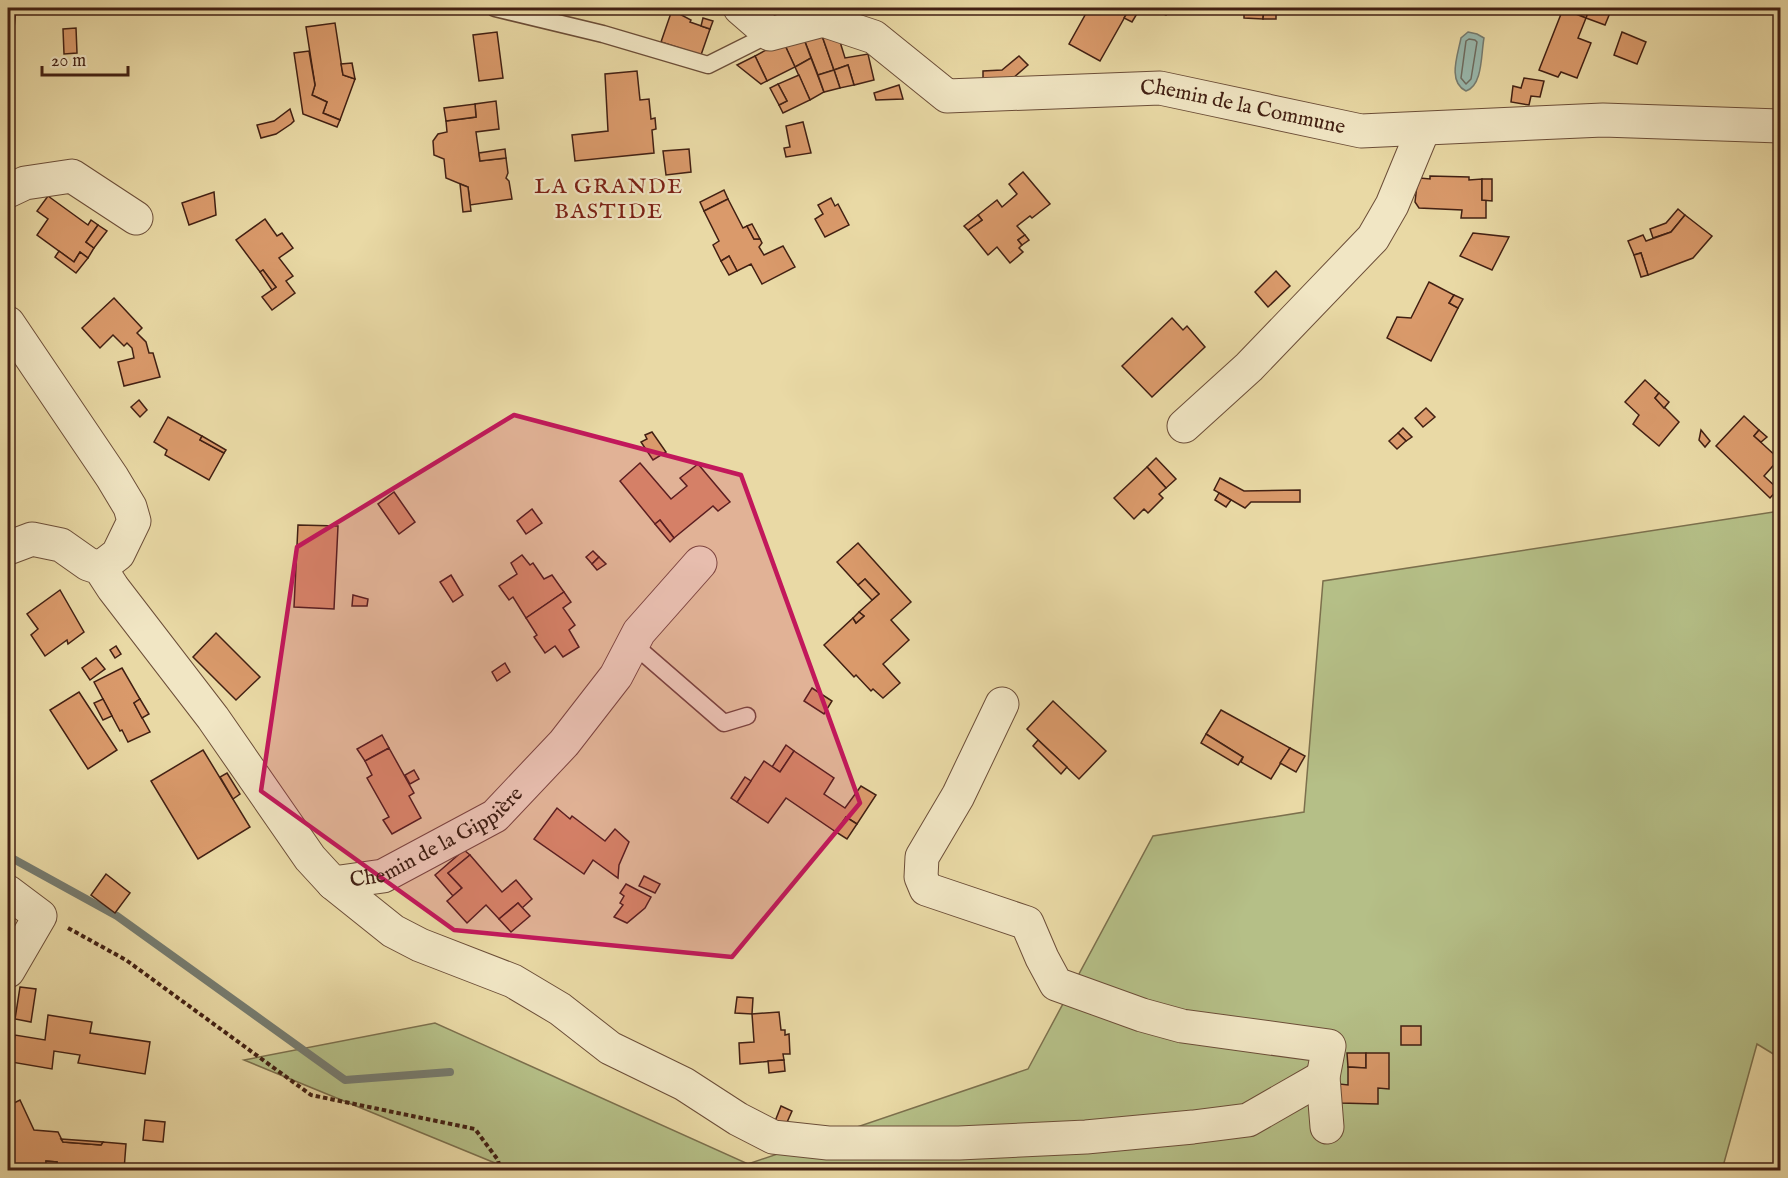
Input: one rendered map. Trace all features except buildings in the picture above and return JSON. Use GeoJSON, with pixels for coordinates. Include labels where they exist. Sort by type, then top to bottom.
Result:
{"type":"FeatureCollection","features":[{"type":"Feature","properties":{"kind":"street"},"geometry":{"type":"LineString","coordinates":[[741,8],[770,34]]}},
{"type":"Feature","properties":{"kind":"street","name":"Chemin de la Commune"},"geometry":{"type":"LineString","coordinates":[[770,34],[823,20],[874,37],[947,96],[1160,88],[1361,131],[1423,130],[1603,120],[1780,126]]}},
{"type":"Feature","properties":{"kind":"street"},"geometry":{"type":"LineString","coordinates":[[1184,426],[1249,367],[1373,238],[1392,205],[1423,130]]}},
{"type":"Feature","properties":{"kind":"street"},"geometry":{"type":"LineString","coordinates":[[8,191],[26,183],[72,176],[136,218]]}},
{"type":"Feature","properties":{"kind":"street"},"geometry":{"type":"LineString","coordinates":[[8,323],[130,507],[134,521],[118,554],[100,568]]}},
{"type":"Feature","properties":{"kind":"street","name":"Chemin de la Gippière"},"geometry":{"type":"LineString","coordinates":[[8,548],[32,540],[61,545],[88,564],[100,568],[213,718],[310,858],[333,883],[383,876],[495,816],[564,743],[616,676],[639,632],[700,563]]}},
{"type":"Feature","properties":{"kind":"street"},"geometry":{"type":"LineString","coordinates":[[1002,704],[958,796],[922,857],[921,877],[926,889],[1027,923],[1056,984],[1142,1015],[1182,1026],[1329,1046],[1323,1077],[1327,1127]]}},
{"type":"Feature","properties":{"kind":"street"},"geometry":{"type":"LineString","coordinates":[[333,883],[393,931],[420,945],[513,981],[560,1009],[610,1048],[684,1084],[738,1119],[773,1137],[828,1143],[959,1143],[1086,1137],[1193,1127],[1248,1120],[1323,1077]]}},
{"type":"Feature","properties":{"kind":"street"},"geometry":{"type":"LineString","coordinates":[[8,892],[40,916],[8,970]]}},
{"type":"Feature","properties":{"kind":"lane"},"geometry":{"type":"LineString","coordinates":[[495,8],[603,34],[708,65],[770,34]]}},
{"type":"Feature","properties":{"kind":"lane"},"geometry":{"type":"LineString","coordinates":[[633,644],[724,723],[747,716]]}},
{"type":"Feature","properties":{"kind":"path"},"geometry":{"type":"LineString","coordinates":[[40,916],[69,928],[126,960],[312,1095],[475,1129],[498,1160],[500,1170]]}},
{"type":"Feature","properties":{"kind":"highlighted area"},"geometry":{"type":"Polygon","coordinates":[[[514,415],[741,475],[860,803],[732,957],[454,930],[261,791],[297,547],[514,415]]]}},
{"type":"Feature","properties":{"kind":"green space"},"geometry":{"type":"Polygon","coordinates":[[[1780,511],[1780,1058],[1757,1044],[1722,1170],[512,1170],[244,1060],[435,1023],[748,1164],[1028,1069],[1153,836],[1304,812],[1323,581],[1780,511]]]}},
{"type":"Feature","properties":{"kind":"water"},"geometry":{"type":"Polygon","coordinates":[[[1468,32],[1484,38],[1476,83],[1466,91],[1457,81],[1455,67],[1461,38],[1468,32]]]}},
{"type":"Feature","properties":{"kind":"waterway"},"geometry":{"type":"LineString","coordinates":[[8,856],[117,916],[345,1080],[450,1072]]}},
{"type":"Feature","properties":{"kind":"district","name":"LA GRANDE BASTIDE"},"geometry":{"type":"Point","coordinates":[609,200]}}]}
